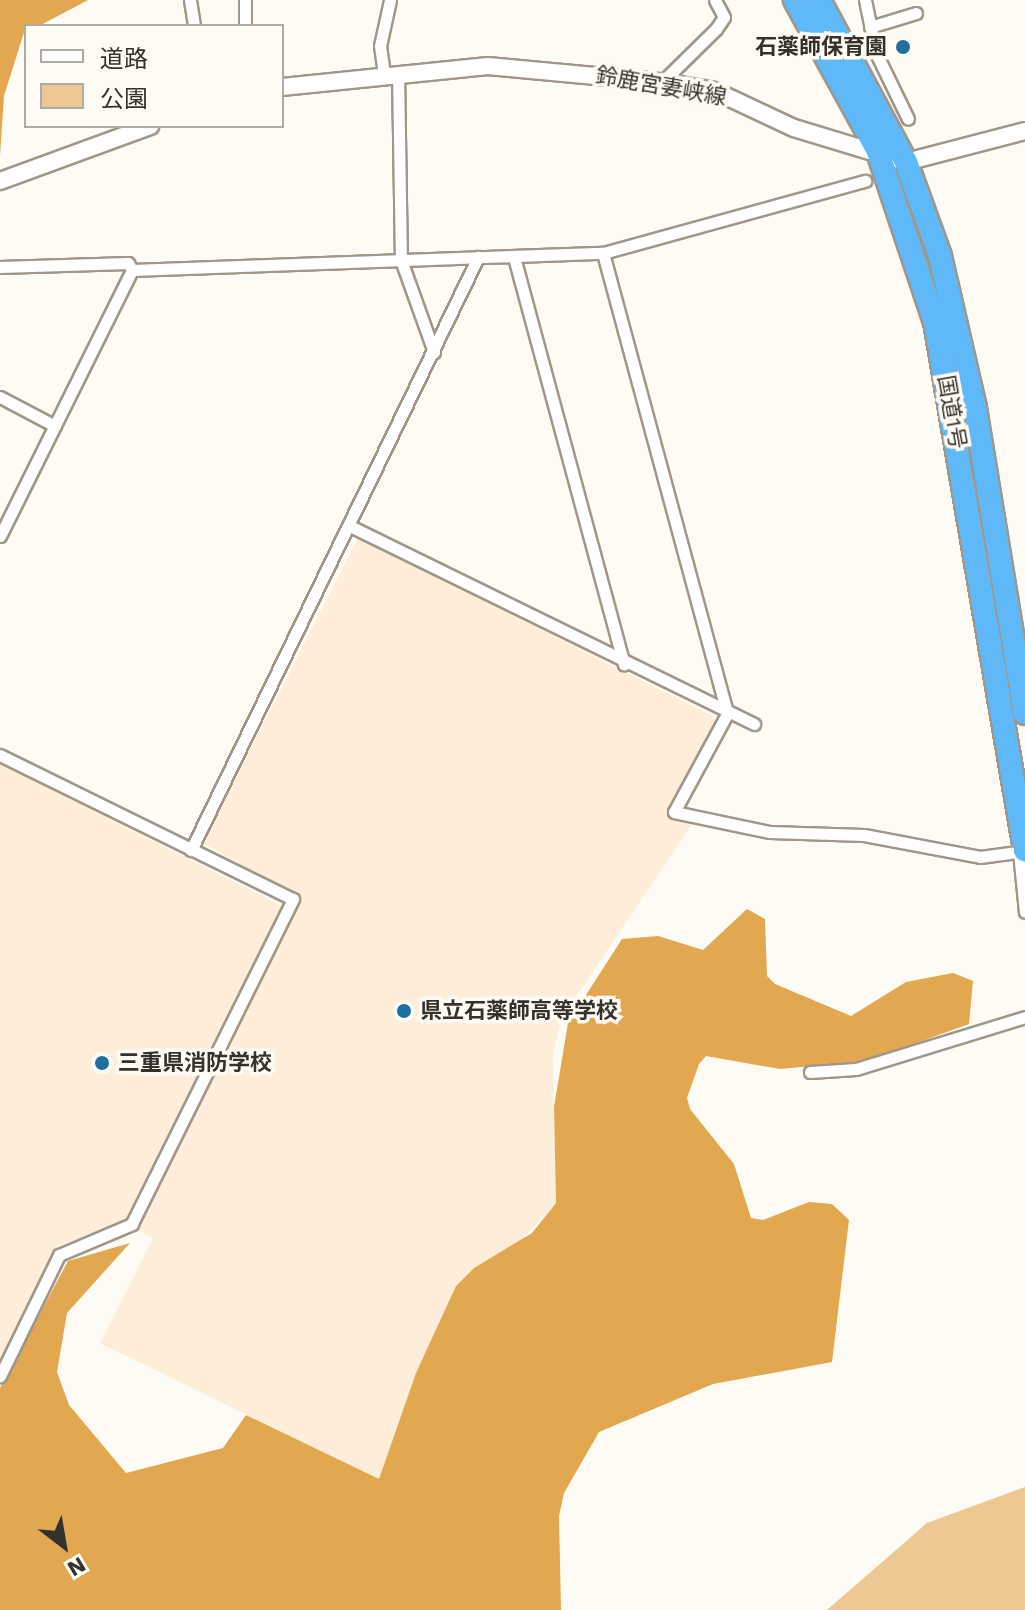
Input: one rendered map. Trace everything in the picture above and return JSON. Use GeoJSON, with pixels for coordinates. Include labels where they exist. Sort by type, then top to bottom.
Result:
{"type":"FeatureCollection","features":[{"type":"Feature","properties":{"kind":"highway","name":"国道1号"},"geometry":{"type":"LineString","coordinates":[[810,5],[877,149],[935,322],[1023,851]]}},
{"type":"Feature","properties":{"kind":"highway","name":"国道1号"},"geometry":{"type":"LineString","coordinates":[[810,5],[906,162],[958,321],[1025,713]]}},
{"type":"Feature","properties":{"kind":"main road","name":"鈴鹿宮妻峡線"},"geometry":{"type":"LineString","coordinates":[[284,87],[391,73],[514,66],[662,82],[715,91],[794,128],[877,149],[906,162]]}},
{"type":"Feature","properties":{"kind":"main road"},"geometry":{"type":"LineString","coordinates":[[0,181],[145,128]]}},
{"type":"Feature","properties":{"kind":"main road"},"geometry":{"type":"LineString","coordinates":[[906,162],[1025,131]]}},
{"type":"Feature","properties":{"kind":"street"},"geometry":{"type":"LineString","coordinates":[[190,0],[194,24]]}},
{"type":"Feature","properties":{"kind":"street"},"geometry":{"type":"LineString","coordinates":[[245,0],[245,24]]}},
{"type":"Feature","properties":{"kind":"street"},"geometry":{"type":"LineString","coordinates":[[390,0],[380,46],[391,73],[401,260],[434,352]]}},
{"type":"Feature","properties":{"kind":"street"},"geometry":{"type":"LineString","coordinates":[[662,82],[724,17],[715,0]]}},
{"type":"Feature","properties":{"kind":"street"},"geometry":{"type":"LineString","coordinates":[[865,0],[870,27],[908,119]]}},
{"type":"Feature","properties":{"kind":"street"},"geometry":{"type":"LineString","coordinates":[[870,27],[916,13]]}},
{"type":"Feature","properties":{"kind":"street"},"geometry":{"type":"LineString","coordinates":[[132,270],[603,253],[776,210],[865,181]]}},
{"type":"Feature","properties":{"kind":"street"},"geometry":{"type":"LineString","coordinates":[[603,253],[727,714],[674,812],[770,832],[864,835],[980,857],[1023,851],[1025,912]]}},
{"type":"Feature","properties":{"kind":"street"},"geometry":{"type":"LineString","coordinates":[[191,850],[478,257]]}},
{"type":"Feature","properties":{"kind":"street"},"geometry":{"type":"LineString","coordinates":[[514,257],[624,664]]}},
{"type":"Feature","properties":{"kind":"street"},"geometry":{"type":"LineString","coordinates":[[0,267],[128,263],[132,270]]}},
{"type":"Feature","properties":{"kind":"street"},"geometry":{"type":"LineString","coordinates":[[0,536],[132,270]]}},
{"type":"Feature","properties":{"kind":"street"},"geometry":{"type":"LineString","coordinates":[[0,397],[55,426]]}},
{"type":"Feature","properties":{"kind":"street"},"geometry":{"type":"LineString","coordinates":[[350,526],[624,664],[754,724]]}},
{"type":"Feature","properties":{"kind":"street"},"geometry":{"type":"LineString","coordinates":[[0,755],[293,899],[132,1224],[59,1255],[0,1376]]}},
{"type":"Feature","properties":{"kind":"street"},"geometry":{"type":"LineString","coordinates":[[810,1072],[856,1069],[1025,1017]]}},
{"type":"Feature","properties":{"kind":"shaded area"},"geometry":{"type":"Polygon","coordinates":[[[0,0],[88,0],[43,24],[24,24],[4,96],[0,156],[0,0]]]}},
{"type":"Feature","properties":{"kind":"shaded area","name":"県立石薬師高等学校"},"geometry":{"type":"Polygon","coordinates":[[[358,538],[713,716],[715,724],[667,815],[692,824],[561,1019],[553,1056],[556,1203],[438,1331],[416,1373],[380,1480],[100,1343],[153,1238],[138,1230],[300,898],[203,843],[358,538]]]}},
{"type":"Feature","properties":{"kind":"shaded area","name":"三重県消防学校"},"geometry":{"type":"Polygon","coordinates":[[[0,764],[282,906],[125,1220],[55,1247],[0,1362],[0,764]]]}},
{"type":"Feature","properties":{"kind":"shaded area"},"geometry":{"type":"Polygon","coordinates":[[[747,909],[765,919],[767,976],[775,984],[851,1016],[906,982],[953,973],[973,981],[969,1024],[867,1061],[780,1069],[706,1056],[699,1064],[687,1098],[690,1109],[734,1164],[751,1218],[763,1220],[809,1202],[832,1204],[849,1220],[832,1362],[713,1384],[599,1432],[564,1493],[559,1516],[561,1610],[0,1610],[0,1388],[68,1261],[130,1243],[67,1313],[57,1372],[69,1405],[126,1473],[223,1448],[246,1415],[379,1479],[416,1373],[456,1286],[474,1268],[532,1233],[556,1203],[554,1107],[568,1023],[622,939],[658,936],[703,950],[747,909]]]}},
{"type":"Feature","properties":{"kind":"green space"},"geometry":{"type":"Polygon","coordinates":[[[1025,1487],[1025,1610],[827,1610],[927,1523],[1025,1487]]]}},
{"type":"Feature","properties":{"kind":"place","name":"石薬師保育園"},"geometry":{"type":"Point","coordinates":[903,47]}},
{"type":"Feature","properties":{"kind":"place","name":"県立石薬師高等学校"},"geometry":{"type":"Point","coordinates":[404,1011]}},
{"type":"Feature","properties":{"kind":"place","name":"三重県消防学校"},"geometry":{"type":"Point","coordinates":[102,1063]}}]}
